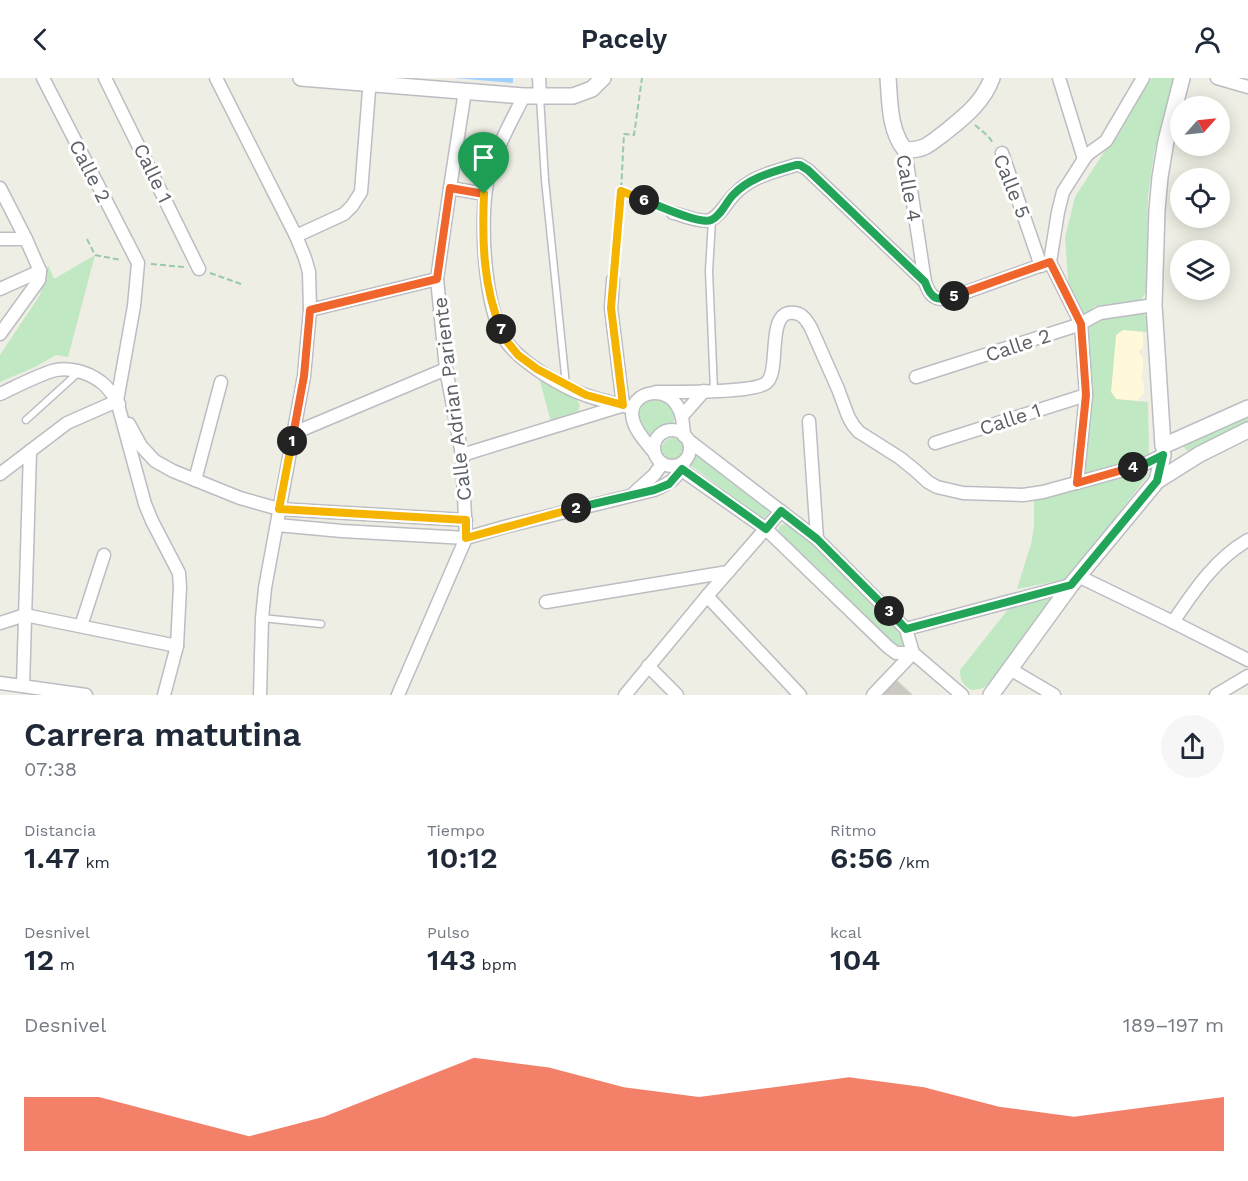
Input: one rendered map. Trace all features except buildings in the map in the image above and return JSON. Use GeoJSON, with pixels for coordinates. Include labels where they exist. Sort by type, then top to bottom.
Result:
{"type":"FeatureCollection","features":[{"type":"Feature","properties":{"kind":"street","name":"Calle 2"},"geometry":{"type":"LineString","coordinates":[[43,78],[138,263]]}},
{"type":"Feature","properties":{"kind":"street","name":"Calle 1"},"geometry":{"type":"LineString","coordinates":[[105,78],[200,269]]}},
{"type":"Feature","properties":{"kind":"street"},"geometry":{"type":"LineString","coordinates":[[216,78],[296,236],[309,272],[310,310],[304,376],[265,588],[260,695]]}},
{"type":"Feature","properties":{"kind":"street"},"geometry":{"type":"LineString","coordinates":[[301,78],[370,80],[532,96],[573,96],[592,89],[603,78]]}},
{"type":"Feature","properties":{"kind":"street"},"geometry":{"type":"LineString","coordinates":[[539,78],[532,96],[504,136],[490,170],[484,194],[483,228],[486,271],[491,299],[505,339],[518,355],[566,386],[586,395],[628,407]]}},
{"type":"Feature","properties":{"kind":"street","name":"Calle 4"},"geometry":{"type":"LineString","coordinates":[[888,78],[893,125],[897,138],[905,150],[925,282],[933,297],[947,299],[1046,264]]}},
{"type":"Feature","properties":{"kind":"street"},"geometry":{"type":"LineString","coordinates":[[905,150],[916,150],[926,146],[965,117],[979,102],[993,78]]}},
{"type":"Feature","properties":{"kind":"street"},"geometry":{"type":"LineString","coordinates":[[1059,78],[1084,159]]}},
{"type":"Feature","properties":{"kind":"street"},"geometry":{"type":"LineString","coordinates":[[1046,264],[1064,192],[1088,154],[1106,141],[1143,78]]}},
{"type":"Feature","properties":{"kind":"street"},"geometry":{"type":"LineString","coordinates":[[1157,481],[1163,451],[1154,305],[1160,177],[1166,141],[1182,78]]}},
{"type":"Feature","properties":{"kind":"street"},"geometry":{"type":"LineString","coordinates":[[1217,78],[1248,87]]}},
{"type":"Feature","properties":{"kind":"street"},"geometry":{"type":"LineString","coordinates":[[296,236],[344,214],[361,192],[370,80]]}},
{"type":"Feature","properties":{"kind":"street","name":"Calle Adrian Pariente"},"geometry":{"type":"LineString","coordinates":[[398,695],[466,538],[462,455],[446,369],[437,279],[465,91]]}},
{"type":"Feature","properties":{"kind":"street","name":"Calle 5"},"geometry":{"type":"LineString","coordinates":[[1002,153],[1046,264],[1081,324]]}},
{"type":"Feature","properties":{"kind":"street"},"geometry":{"type":"LineString","coordinates":[[673,213],[704,221],[712,220],[733,195],[752,180],[800,165],[829,189],[925,282]]}},
{"type":"Feature","properties":{"kind":"street"},"geometry":{"type":"LineString","coordinates":[[450,188],[484,194]]}},
{"type":"Feature","properties":{"kind":"street"},"geometry":{"type":"LineString","coordinates":[[0,189],[40,271],[39,280],[0,334]]}},
{"type":"Feature","properties":{"kind":"street"},"geometry":{"type":"LineString","coordinates":[[0,239],[26,239]]}},
{"type":"Feature","properties":{"kind":"street"},"geometry":{"type":"LineString","coordinates":[[138,263],[134,306],[117,401],[145,504],[179,573],[177,646],[164,695]]}},
{"type":"Feature","properties":{"kind":"street"},"geometry":{"type":"LineString","coordinates":[[0,290],[40,271]]}},
{"type":"Feature","properties":{"kind":"street"},"geometry":{"type":"LineString","coordinates":[[310,310],[437,279]]}},
{"type":"Feature","properties":{"kind":"street"},"geometry":{"type":"LineString","coordinates":[[613,280],[611,308],[628,407],[635,426],[658,460],[666,466],[681,465],[766,529],[888,647],[896,653],[913,652]]}},
{"type":"Feature","properties":{"kind":"street","name":"Calle 2"},"geometry":{"type":"LineString","coordinates":[[916,377],[1081,324],[1100,314],[1154,305]]}},
{"type":"Feature","properties":{"kind":"street"},"geometry":{"type":"LineString","coordinates":[[462,455],[628,407],[641,397],[656,392],[709,391],[765,384],[773,369],[774,335],[777,326],[782,317],[793,312],[807,320],[848,416],[859,432],[900,458],[927,482],[946,490],[963,493],[1023,495],[1077,483],[1145,464],[1163,451],[1248,408]]}},
{"type":"Feature","properties":{"kind":"street"},"geometry":{"type":"LineString","coordinates":[[1077,483],[1086,395],[1081,324]]}},
{"type":"Feature","properties":{"kind":"street"},"geometry":{"type":"LineString","coordinates":[[0,394],[52,371],[63,369],[80,372],[102,382],[117,401],[141,447],[155,461],[173,471],[240,498],[279,509],[466,520]]}},
{"type":"Feature","properties":{"kind":"street"},"geometry":{"type":"LineString","coordinates":[[294,433],[446,369]]}},
{"type":"Feature","properties":{"kind":"street"},"geometry":{"type":"LineString","coordinates":[[195,480],[220,382]]}},
{"type":"Feature","properties":{"kind":"street"},"geometry":{"type":"LineString","coordinates":[[682,416],[709,391]]}},
{"type":"Feature","properties":{"kind":"street"},"geometry":{"type":"LineString","coordinates":[[277,525],[466,538],[654,490],[669,484],[690,451],[682,416],[677,405],[667,395],[656,392]]}},
{"type":"Feature","properties":{"kind":"street","name":"Calle 1"},"geometry":{"type":"LineString","coordinates":[[935,443],[1086,395]]}},
{"type":"Feature","properties":{"kind":"street"},"geometry":{"type":"LineString","coordinates":[[0,474],[67,423],[117,401]]}},
{"type":"Feature","properties":{"kind":"street"},"geometry":{"type":"LineString","coordinates":[[809,421],[817,539]]}},
{"type":"Feature","properties":{"kind":"street"},"geometry":{"type":"LineString","coordinates":[[991,695],[1075,581],[1157,481],[1200,454],[1248,430]]}},
{"type":"Feature","properties":{"kind":"street"},"geometry":{"type":"LineString","coordinates":[[654,452],[659,435],[676,431],[817,539],[906,629],[913,652],[962,695]]}},
{"type":"Feature","properties":{"kind":"street"},"geometry":{"type":"LineString","coordinates":[[24,686],[30,452]]}},
{"type":"Feature","properties":{"kind":"street"},"geometry":{"type":"LineString","coordinates":[[633,494],[654,475],[662,464]]}},
{"type":"Feature","properties":{"kind":"street"},"geometry":{"type":"LineString","coordinates":[[626,695],[648,666],[781,511]]}},
{"type":"Feature","properties":{"kind":"street"},"geometry":{"type":"LineString","coordinates":[[1173,622],[1199,583],[1217,564],[1248,540]]}},
{"type":"Feature","properties":{"kind":"street"},"geometry":{"type":"LineString","coordinates":[[81,626],[104,555]]}},
{"type":"Feature","properties":{"kind":"street"},"geometry":{"type":"LineString","coordinates":[[546,602],[728,572]]}},
{"type":"Feature","properties":{"kind":"street"},"geometry":{"type":"LineString","coordinates":[[906,629],[1075,581],[1173,622],[1248,660]]}},
{"type":"Feature","properties":{"kind":"street"},"geometry":{"type":"LineString","coordinates":[[707,596],[800,695]]}},
{"type":"Feature","properties":{"kind":"street"},"geometry":{"type":"LineString","coordinates":[[0,623],[25,615],[177,646]]}},
{"type":"Feature","properties":{"kind":"street"},"geometry":{"type":"LineString","coordinates":[[873,695],[913,652]]}},
{"type":"Feature","properties":{"kind":"street"},"geometry":{"type":"LineString","coordinates":[[648,666],[677,695]]}},
{"type":"Feature","properties":{"kind":"street"},"geometry":{"type":"LineString","coordinates":[[1010,669],[1054,695]]}},
{"type":"Feature","properties":{"kind":"street"},"geometry":{"type":"LineString","coordinates":[[1216,695],[1248,676]]}},
{"type":"Feature","properties":{"kind":"street"},"geometry":{"type":"LineString","coordinates":[[0,683],[86,695]]}},
{"type":"Feature","properties":{"kind":"lane"},"geometry":{"type":"LineString","coordinates":[[532,96],[545,180],[566,386]]}},
{"type":"Feature","properties":{"kind":"lane"},"geometry":{"type":"LineString","coordinates":[[709,391],[709,272],[712,220]]}},
{"type":"Feature","properties":{"kind":"lane"},"geometry":{"type":"LineString","coordinates":[[26,420],[80,372]]}},
{"type":"Feature","properties":{"kind":"lane"},"geometry":{"type":"LineString","coordinates":[[262,618],[321,624]]}},
{"type":"Feature","properties":{"kind":"path"},"geometry":{"type":"LineString","coordinates":[[613,280],[624,134],[634,135],[642,78]]}},
{"type":"Feature","properties":{"kind":"path","name":"Calle 5"},"geometry":{"type":"LineString","coordinates":[[965,117],[988,136],[1002,153]]}},
{"type":"Feature","properties":{"kind":"path"},"geometry":{"type":"LineString","coordinates":[[621,191],[673,213]]}},
{"type":"Feature","properties":{"kind":"path"},"geometry":{"type":"LineString","coordinates":[[87,239],[95,255],[138,263]]}},
{"type":"Feature","properties":{"kind":"shaded area"},"geometry":{"type":"Polygon","coordinates":[[[1122,330],[1143,332],[1143,348],[1138,352],[1143,358],[1141,378],[1144,393],[1137,401],[1116,399],[1111,392],[1116,335],[1122,330]]]}},
{"type":"Feature","properties":{"kind":"green space"},"geometry":{"type":"Polygon","coordinates":[[[1152,78],[1178,78],[1172,96],[1170,96],[1170,103],[1154,153],[1148,196],[1146,292],[1140,302],[1095,306],[1077,321],[1071,320],[1065,238],[1075,197],[1152,78]]]}},
{"type":"Feature","properties":{"kind":"green space"},"geometry":{"type":"Polygon","coordinates":[[[95,255],[68,357],[56,355],[0,382],[0,355],[40,295],[48,265],[54,279],[95,255]]]}},
{"type":"Feature","properties":{"kind":"green space"},"geometry":{"type":"Polygon","coordinates":[[[1141,312],[1146,316],[1148,332],[1123,330],[1116,335],[1111,392],[1116,399],[1148,402],[1149,455],[1080,476],[1072,468],[1085,391],[1076,337],[1103,318],[1141,312]]]}},
{"type":"Feature","properties":{"kind":"green space"},"geometry":{"type":"Polygon","coordinates":[[[539,378],[575,397],[580,405],[576,413],[551,422],[539,378]]]}},
{"type":"Feature","properties":{"kind":"green space"},"geometry":{"type":"Polygon","coordinates":[[[651,398],[668,400],[675,414],[673,425],[661,428],[652,436],[643,428],[640,417],[642,406],[651,398]]]}},
{"type":"Feature","properties":{"kind":"green space"},"geometry":{"type":"Polygon","coordinates":[[[1248,413],[1248,424],[1192,452],[1185,448],[1183,443],[1248,413]]]}},
{"type":"Feature","properties":{"kind":"green space"},"geometry":{"type":"Polygon","coordinates":[[[673,438],[681,441],[684,449],[681,457],[673,460],[665,457],[662,449],[665,441],[673,438]]]}},
{"type":"Feature","properties":{"kind":"green space"},"geometry":{"type":"Polygon","coordinates":[[[697,452],[767,509],[769,512],[767,516],[763,518],[758,516],[689,464],[697,452]]]}},
{"type":"Feature","properties":{"kind":"green space"},"geometry":{"type":"Polygon","coordinates":[[[1145,469],[1149,474],[1068,579],[1017,589],[1031,544],[1034,527],[1034,498],[1145,469]]]}},
{"type":"Feature","properties":{"kind":"green space"},"geometry":{"type":"Polygon","coordinates":[[[785,523],[815,545],[907,638],[903,648],[898,647],[779,531],[779,527],[785,523]]]}},
{"type":"Feature","properties":{"kind":"green space"},"geometry":{"type":"Polygon","coordinates":[[[1050,597],[1050,602],[987,686],[971,690],[965,686],[960,670],[1010,607],[1050,597]]]}},
{"type":"Feature","properties":{"kind":"water"},"geometry":{"type":"Polygon","coordinates":[[[454,78],[513,78],[513,83],[454,78]]]}},
{"type":"Feature","properties":{"kind":"route"},"geometry":{"type":"LineString","coordinates":[[800,165],[829,189],[925,282],[933,297],[947,299],[1050,262],[1081,324],[1086,395],[1077,483],[1145,464],[1163,455],[1157,481],[1071,585],[906,629],[817,539],[781,511],[766,529],[682,469],[669,484],[654,490],[466,538],[466,520],[279,509],[304,376],[310,310],[437,279],[450,188],[484,194],[483,228],[486,271],[491,299],[505,339],[518,355],[566,386],[586,395],[623,405],[611,308],[621,191],[673,213],[704,221],[712,220],[733,195],[746,184],[759,176],[800,165]]}}]}
